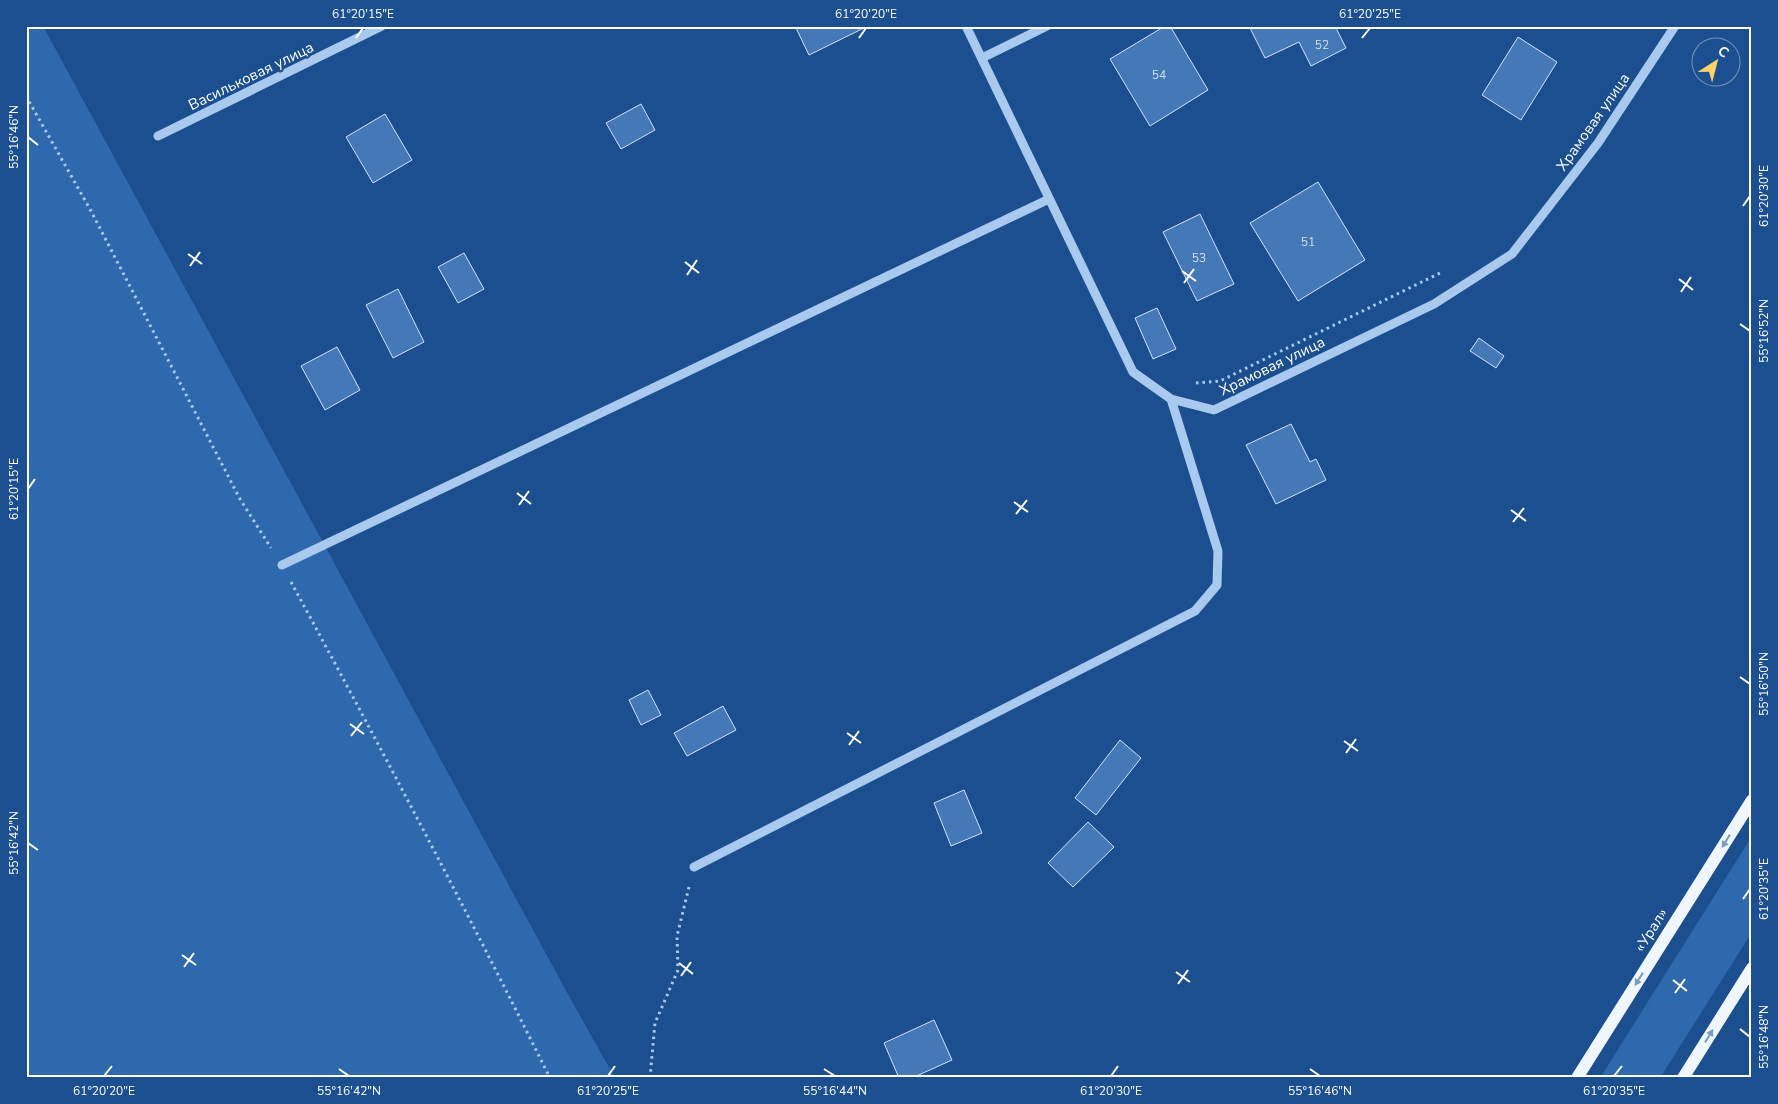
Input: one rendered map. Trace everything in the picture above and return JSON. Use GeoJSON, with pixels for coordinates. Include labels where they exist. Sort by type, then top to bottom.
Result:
{"type":"FeatureCollection","features":[{"type":"Feature","properties":{"kind":"main road","name":"«Урал»"},"geometry":{"type":"LineString","coordinates":[[1577,1078],[1752,800]]}},
{"type":"Feature","properties":{"kind":"main road"},"geometry":{"type":"LineString","coordinates":[[1683,1078],[1752,968]]}},
{"type":"Feature","properties":{"kind":"street","name":"Васильковая улица"},"geometry":{"type":"LineString","coordinates":[[158,136],[382,26]]}},
{"type":"Feature","properties":{"kind":"street","name":"Храмовая улица"},"geometry":{"type":"LineString","coordinates":[[966,26],[1133,372],[1171,399],[1214,410],[1434,304],[1512,254],[1598,143],[1675,26]]}},
{"type":"Feature","properties":{"kind":"street"},"geometry":{"type":"LineString","coordinates":[[982,58],[1047,26]]}},
{"type":"Feature","properties":{"kind":"street"},"geometry":{"type":"LineString","coordinates":[[282,565],[1049,199]]}},
{"type":"Feature","properties":{"kind":"street"},"geometry":{"type":"LineString","coordinates":[[694,867],[1196,611],[1217,585],[1218,552],[1171,399]]}},
{"type":"Feature","properties":{"kind":"path"},"geometry":{"type":"LineString","coordinates":[[1189,383],[1220,381],[1446,271]]}},
{"type":"Feature","properties":{"kind":"path"},"geometry":{"type":"LineString","coordinates":[[650,1078],[655,1023],[678,970],[677,936],[694,867]]}},
{"type":"Feature","properties":{"kind":"shaded area"},"geometry":{"type":"Polygon","coordinates":[[[26,26],[43,26],[615,1078],[26,1078],[26,26]]]}},
{"type":"Feature","properties":{"kind":"shaded area"},"geometry":{"type":"Polygon","coordinates":[[[1752,836],[1752,932],[1660,1078],[1600,1078],[1752,836]]]}},
{"type":"Feature","properties":{"kind":"building"},"geometry":{"type":"Polygon","coordinates":[[[795,26],[868,26],[809,55],[795,26]]]}},
{"type":"Feature","properties":{"kind":"building"},"geometry":{"type":"Polygon","coordinates":[[[1165,26],[1170,26],[1208,90],[1150,126],[1110,59],[1165,26]]]}},
{"type":"Feature","properties":{"kind":"building"},"geometry":{"type":"Polygon","coordinates":[[[1249,26],[1335,26],[1346,48],[1311,66],[1299,42],[1265,58],[1249,26]]]}},
{"type":"Feature","properties":{"kind":"building"},"geometry":{"type":"Polygon","coordinates":[[[1518,37],[1557,62],[1521,120],[1482,95],[1518,37]]]}},
{"type":"Feature","properties":{"kind":"building"},"geometry":{"type":"Polygon","coordinates":[[[641,104],[655,130],[621,149],[606,123],[641,104]]]}},
{"type":"Feature","properties":{"kind":"building"},"geometry":{"type":"Polygon","coordinates":[[[385,114],[412,160],[373,183],[346,137],[385,114]]]}},
{"type":"Feature","properties":{"kind":"building"},"geometry":{"type":"Polygon","coordinates":[[[1318,182],[1365,260],[1298,301],[1250,223],[1318,182]]]}},
{"type":"Feature","properties":{"kind":"building"},"geometry":{"type":"Polygon","coordinates":[[[1200,214],[1234,284],[1197,301],[1163,232],[1200,214]]]}},
{"type":"Feature","properties":{"kind":"building"},"geometry":{"type":"Polygon","coordinates":[[[464,253],[484,289],[458,303],[438,267],[464,253]]]}},
{"type":"Feature","properties":{"kind":"building"},"geometry":{"type":"Polygon","coordinates":[[[398,289],[424,342],[393,358],[366,305],[398,289]]]}},
{"type":"Feature","properties":{"kind":"building"},"geometry":{"type":"Polygon","coordinates":[[[1157,308],[1176,349],[1153,359],[1135,318],[1157,308]]]}},
{"type":"Feature","properties":{"kind":"building"},"geometry":{"type":"Polygon","coordinates":[[[1479,338],[1504,356],[1496,368],[1470,351],[1479,338]]]}},
{"type":"Feature","properties":{"kind":"building"},"geometry":{"type":"Polygon","coordinates":[[[337,347],[360,390],[325,410],[301,366],[337,347]]]}},
{"type":"Feature","properties":{"kind":"building"},"geometry":{"type":"Polygon","coordinates":[[[1291,424],[1310,462],[1316,459],[1326,480],[1276,504],[1246,445],[1291,424]]]}},
{"type":"Feature","properties":{"kind":"building"},"geometry":{"type":"Polygon","coordinates":[[[648,690],[661,715],[641,725],[629,700],[648,690]]]}},
{"type":"Feature","properties":{"kind":"building"},"geometry":{"type":"Polygon","coordinates":[[[723,706],[736,730],[687,756],[674,733],[723,706]]]}},
{"type":"Feature","properties":{"kind":"building"},"geometry":{"type":"Polygon","coordinates":[[[1120,740],[1141,758],[1096,815],[1075,798],[1120,740]]]}},
{"type":"Feature","properties":{"kind":"building"},"geometry":{"type":"Polygon","coordinates":[[[964,790],[982,833],[951,846],[934,803],[964,790]]]}},
{"type":"Feature","properties":{"kind":"building"},"geometry":{"type":"Polygon","coordinates":[[[1088,822],[1114,847],[1073,887],[1048,863],[1088,822]]]}},
{"type":"Feature","properties":{"kind":"building"},"geometry":{"type":"Polygon","coordinates":[[[934,1020],[952,1060],[912,1078],[899,1078],[884,1043],[934,1020]]]}}]}
